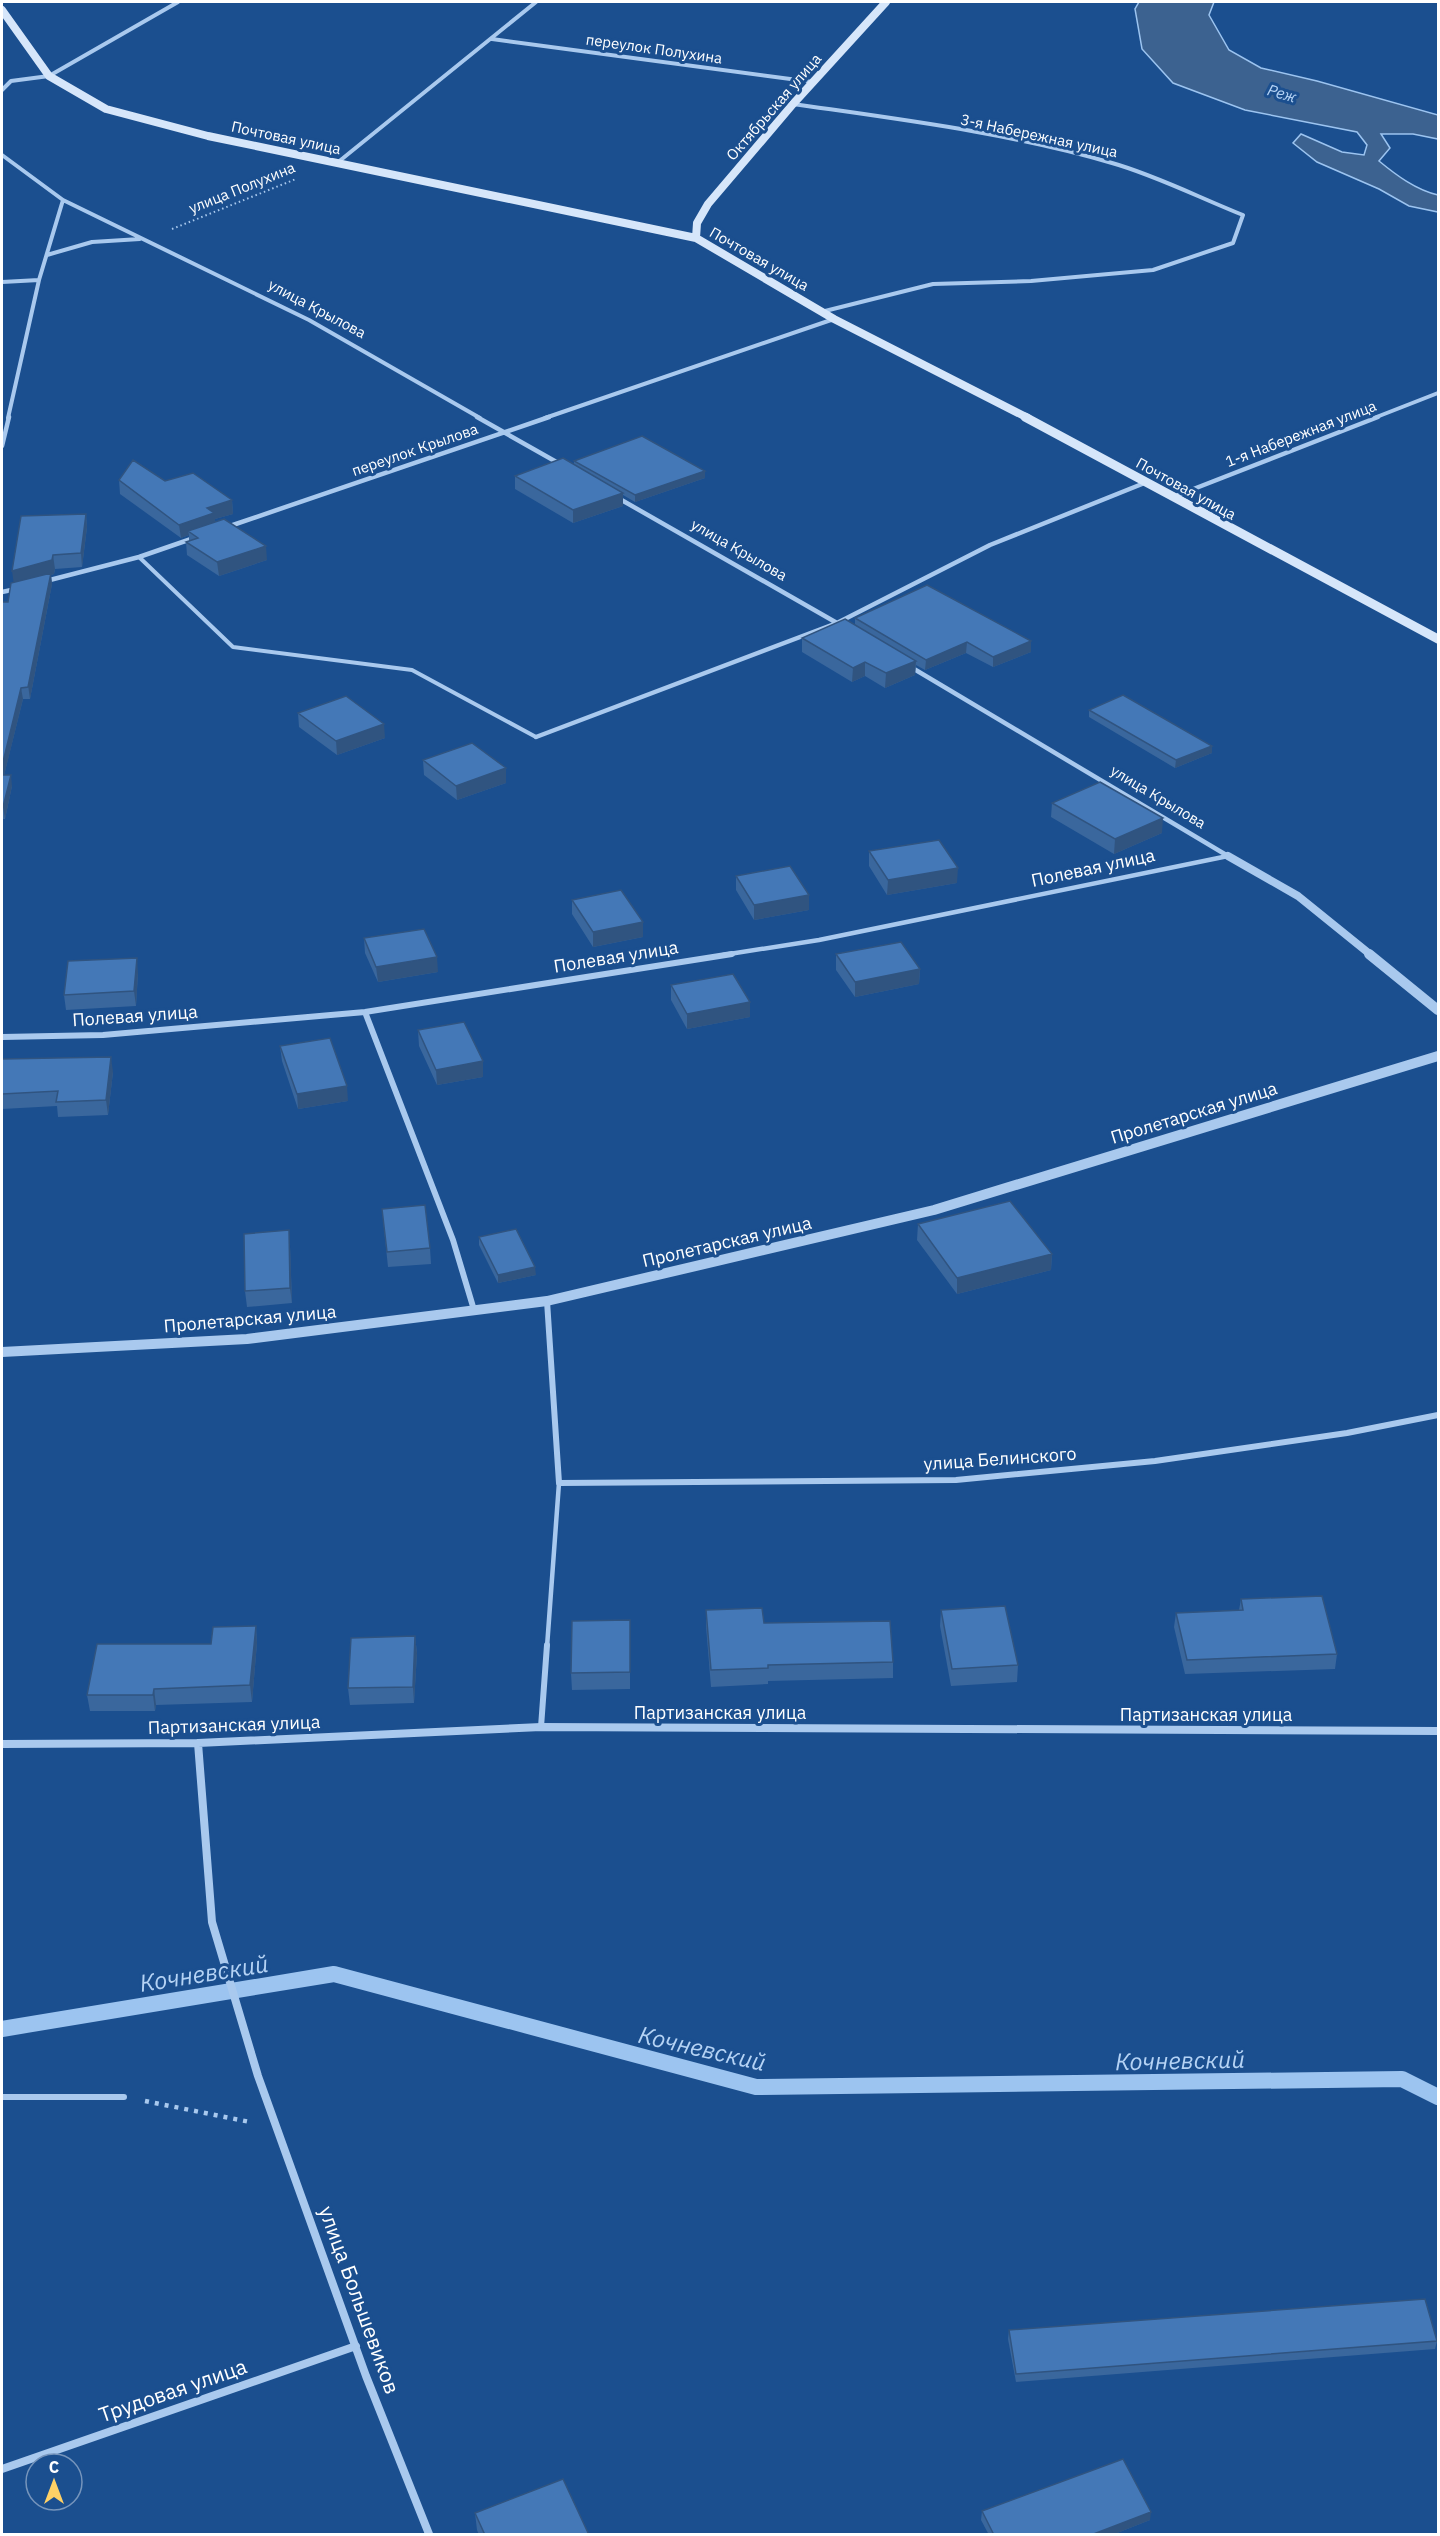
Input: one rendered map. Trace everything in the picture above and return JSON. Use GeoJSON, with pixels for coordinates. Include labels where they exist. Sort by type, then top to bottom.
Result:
{"type":"FeatureCollection","features":[{"type":"Feature","properties":{"kind":"main road","name":"Октябрьская улица"},"geometry":{"type":"LineString","coordinates":[[696,238],[697,223],[708,204],[813,82],[886,2]]}},
{"type":"Feature","properties":{"kind":"main road","name":"Почтовая улица"},"geometry":{"type":"LineString","coordinates":[[2,10],[49,76],[106,108],[208,136],[696,238],[821,312],[989,397],[1147,482],[1172,498],[1438,639]]}},
{"type":"Feature","properties":{"kind":"street"},"geometry":{"type":"LineString","coordinates":[[2,90],[11,81],[49,76],[178,2]]}},
{"type":"Feature","properties":{"kind":"street"},"geometry":{"type":"LineString","coordinates":[[337,162],[536,2]]}},
{"type":"Feature","properties":{"kind":"street","name":"переулок Полухина"},"geometry":{"type":"LineString","coordinates":[[492,39],[813,82]]}},
{"type":"Feature","properties":{"kind":"street","name":"3-я Набережная улица"},"geometry":{"type":"LineString","coordinates":[[793,105],[883,117],[1034,144],[1113,163],[1243,214],[1233,243],[1153,270],[1031,281],[933,284],[821,312]]}},
{"type":"Feature","properties":{"kind":"street","name":"улица Крылова"},"geometry":{"type":"LineString","coordinates":[[2,155],[63,200],[309,320],[567,468]]}},
{"type":"Feature","properties":{"kind":"street"},"geometry":{"type":"LineString","coordinates":[[2,446],[39,280],[63,200]]}},
{"type":"Feature","properties":{"kind":"street"},"geometry":{"type":"LineString","coordinates":[[47,255],[71,245],[100,239],[143,239]]}},
{"type":"Feature","properties":{"kind":"street"},"geometry":{"type":"LineString","coordinates":[[2,282],[39,280]]}},
{"type":"Feature","properties":{"kind":"street","name":"переулок Крылова"},"geometry":{"type":"LineString","coordinates":[[216,530],[834,319]]}},
{"type":"Feature","properties":{"kind":"street","name":"1-я Набережная улица"},"geometry":{"type":"LineString","coordinates":[[1172,498],[1438,393]]}},
{"type":"Feature","properties":{"kind":"street"},"geometry":{"type":"LineString","coordinates":[[536,737],[837,623],[990,545],[1147,482]]}},
{"type":"Feature","properties":{"kind":"street","name":"улица Крылова"},"geometry":{"type":"LineString","coordinates":[[608,492],[848,629]]}},
{"type":"Feature","properties":{"kind":"street"},"geometry":{"type":"LineString","coordinates":[[36,584],[139,557],[205,534]]}},
{"type":"Feature","properties":{"kind":"street"},"geometry":{"type":"LineString","coordinates":[[2,592],[24,586]]}},
{"type":"Feature","properties":{"kind":"street","name":"улица Крылова"},"geometry":{"type":"LineString","coordinates":[[899,660],[1298,896],[1438,1010]]}},
{"type":"Feature","properties":{"kind":"street","name":"Полевая улица"},"geometry":{"type":"LineString","coordinates":[[2,1037],[103,1035],[366,1012],[819,940],[1228,856]]}},
{"type":"Feature","properties":{"kind":"street"},"geometry":{"type":"LineString","coordinates":[[366,1012],[453,1240],[474,1310]]}},
{"type":"Feature","properties":{"kind":"street","name":"Пролетарская улица"},"geometry":{"type":"LineString","coordinates":[[2,1352],[247,1339],[547,1301],[934,1210],[1438,1056]]}},
{"type":"Feature","properties":{"kind":"street"},"geometry":{"type":"LineString","coordinates":[[547,1301],[559,1483]]}},
{"type":"Feature","properties":{"kind":"street","name":"улица Белинского"},"geometry":{"type":"LineString","coordinates":[[559,1483],[956,1480],[1167,1459],[1347,1433],[1438,1415]]}},
{"type":"Feature","properties":{"kind":"street","name":"Партизанская улица"},"geometry":{"type":"LineString","coordinates":[[2,1744],[198,1743],[541,1727],[1438,1731]]}},
{"type":"Feature","properties":{"kind":"street","name":"улица Большевиков"},"geometry":{"type":"LineString","coordinates":[[198,1743],[212,1922],[258,2076],[356,2346],[429,2535]]}},
{"type":"Feature","properties":{"kind":"street","name":"Трудовая улица"},"geometry":{"type":"LineString","coordinates":[[2,2469],[356,2346]]}},
{"type":"Feature","properties":{"kind":"lane"},"geometry":{"type":"LineString","coordinates":[[139,557],[233,647],[412,670],[536,737]]}},
{"type":"Feature","properties":{"kind":"lane"},"geometry":{"type":"LineString","coordinates":[[541,1727],[559,1483]]}},
{"type":"Feature","properties":{"kind":"lane"},"geometry":{"type":"LineString","coordinates":[[2,2097],[124,2097]]}},
{"type":"Feature","properties":{"kind":"path","name":"улица Полухина"},"geometry":{"type":"LineString","coordinates":[[143,239],[207,217],[337,162]]}},
{"type":"Feature","properties":{"kind":"path"},"geometry":{"type":"LineString","coordinates":[[124,2097],[277,2127]]}},
{"type":"Feature","properties":{"kind":"water","name":"Реж"},"geometry":{"type":"Polygon","coordinates":[[[1139,2],[1214,2],[1209,15],[1229,50],[1261,68],[1317,81],[1438,115],[1438,139],[1413,134],[1381,134],[1390,148],[1379,161],[1414,186],[1438,195],[1438,212],[1409,206],[1379,189],[1317,162],[1293,143],[1301,134],[1342,152],[1364,155],[1367,145],[1357,132],[1245,110],[1173,83],[1142,49],[1135,9],[1139,2]]]}},
{"type":"Feature","properties":{"kind":"building"},"geometry":{"type":"Polygon","coordinates":[[[642,436],[705,471],[635,495],[574,461],[642,436]]]}},
{"type":"Feature","properties":{"kind":"building"},"geometry":{"type":"Polygon","coordinates":[[[563,458],[623,493],[573,510],[515,476],[563,458]]]}},
{"type":"Feature","properties":{"kind":"building"},"geometry":{"type":"Polygon","coordinates":[[[133,460],[165,481],[193,473],[232,500],[207,508],[214,513],[179,525],[119,480],[133,460]]]}},
{"type":"Feature","properties":{"kind":"building"},"geometry":{"type":"Polygon","coordinates":[[[86,514],[81,553],[53,555],[52,560],[12,571],[21,516],[86,514]]]}},
{"type":"Feature","properties":{"kind":"building"},"geometry":{"type":"Polygon","coordinates":[[[224,519],[266,546],[217,562],[186,542],[198,538],[188,531],[224,519]]]}},
{"type":"Feature","properties":{"kind":"building"},"geometry":{"type":"Polygon","coordinates":[[[51,573],[28,687],[21,688],[2,766],[2,602],[8,602],[11,583],[51,573]]]}},
{"type":"Feature","properties":{"kind":"building"},"geometry":{"type":"Polygon","coordinates":[[[927,585],[1031,641],[993,657],[967,642],[926,660],[855,618],[927,585]]]}},
{"type":"Feature","properties":{"kind":"building"},"geometry":{"type":"Polygon","coordinates":[[[845,619],[916,661],[886,673],[865,662],[853,668],[802,638],[845,619]]]}},
{"type":"Feature","properties":{"kind":"building"},"geometry":{"type":"Polygon","coordinates":[[[1123,695],[1212,746],[1176,760],[1089,710],[1123,695]]]}},
{"type":"Feature","properties":{"kind":"building"},"geometry":{"type":"Polygon","coordinates":[[[346,696],[384,724],[336,741],[298,713],[346,696]]]}},
{"type":"Feature","properties":{"kind":"building"},"geometry":{"type":"Polygon","coordinates":[[[472,743],[506,768],[456,786],[423,760],[472,743]]]}},
{"type":"Feature","properties":{"kind":"building"},"geometry":{"type":"Polygon","coordinates":[[[2,775],[11,775],[3,807],[2,807],[2,775]]]}},
{"type":"Feature","properties":{"kind":"building"},"geometry":{"type":"Polygon","coordinates":[[[1100,782],[1163,818],[1115,839],[1052,803],[1100,782]]]}},
{"type":"Feature","properties":{"kind":"building"},"geometry":{"type":"Polygon","coordinates":[[[939,840],[958,868],[888,880],[869,851],[939,840]]]}},
{"type":"Feature","properties":{"kind":"building"},"geometry":{"type":"Polygon","coordinates":[[[790,866],[809,895],[754,905],[736,876],[790,866]]]}},
{"type":"Feature","properties":{"kind":"building"},"geometry":{"type":"Polygon","coordinates":[[[621,890],[643,922],[593,932],[572,900],[621,890]]]}},
{"type":"Feature","properties":{"kind":"building"},"geometry":{"type":"Polygon","coordinates":[[[424,929],[437,957],[376,967],[364,938],[424,929]]]}},
{"type":"Feature","properties":{"kind":"building"},"geometry":{"type":"Polygon","coordinates":[[[901,942],[920,969],[855,982],[836,954],[901,942]]]}},
{"type":"Feature","properties":{"kind":"building"},"geometry":{"type":"Polygon","coordinates":[[[137,958],[134,991],[64,995],[68,961],[137,958]]]}},
{"type":"Feature","properties":{"kind":"building"},"geometry":{"type":"Polygon","coordinates":[[[733,974],[750,1002],[687,1014],[671,985],[733,974]]]}},
{"type":"Feature","properties":{"kind":"building"},"geometry":{"type":"Polygon","coordinates":[[[464,1022],[483,1061],[436,1070],[418,1030],[464,1022]]]}},
{"type":"Feature","properties":{"kind":"building"},"geometry":{"type":"Polygon","coordinates":[[[330,1038],[347,1086],[297,1094],[280,1046],[330,1038]]]}},
{"type":"Feature","properties":{"kind":"building"},"geometry":{"type":"Polygon","coordinates":[[[111,1057],[106,1100],[56,1102],[58,1091],[2,1094],[2,1059],[111,1057]]]}},
{"type":"Feature","properties":{"kind":"building"},"geometry":{"type":"Polygon","coordinates":[[[1010,1201],[1052,1254],[957,1278],[918,1224],[1010,1201]]]}},
{"type":"Feature","properties":{"kind":"building"},"geometry":{"type":"Polygon","coordinates":[[[425,1205],[430,1248],[387,1252],[382,1209],[425,1205]]]}},
{"type":"Feature","properties":{"kind":"building"},"geometry":{"type":"Polygon","coordinates":[[[516,1229],[535,1267],[498,1275],[479,1237],[516,1229]]]}},
{"type":"Feature","properties":{"kind":"building"},"geometry":{"type":"Polygon","coordinates":[[[289,1230],[290,1288],[245,1291],[244,1234],[289,1230]]]}},
{"type":"Feature","properties":{"kind":"building"},"geometry":{"type":"Polygon","coordinates":[[[1322,1596],[1337,1654],[1187,1660],[1176,1613],[1243,1610],[1241,1599],[1322,1596]]]}},
{"type":"Feature","properties":{"kind":"building"},"geometry":{"type":"Polygon","coordinates":[[[1005,1606],[1018,1665],[952,1669],[941,1610],[1005,1606]]]}},
{"type":"Feature","properties":{"kind":"building"},"geometry":{"type":"Polygon","coordinates":[[[762,1608],[764,1623],[890,1621],[893,1662],[768,1665],[768,1668],[711,1670],[706,1610],[762,1608]]]}},
{"type":"Feature","properties":{"kind":"building"},"geometry":{"type":"Polygon","coordinates":[[[630,1620],[630,1672],[571,1673],[572,1621],[630,1620]]]}},
{"type":"Feature","properties":{"kind":"building"},"geometry":{"type":"Polygon","coordinates":[[[256,1626],[250,1685],[154,1689],[153,1695],[87,1695],[97,1644],[211,1644],[213,1627],[256,1626]]]}},
{"type":"Feature","properties":{"kind":"building"},"geometry":{"type":"Polygon","coordinates":[[[415,1636],[413,1687],[348,1688],[351,1638],[415,1636]]]}},
{"type":"Feature","properties":{"kind":"building"},"geometry":{"type":"Polygon","coordinates":[[[1425,2299],[1437,2341],[1016,2374],[1009,2330],[1425,2299]]]}},
{"type":"Feature","properties":{"kind":"building"},"geometry":{"type":"Polygon","coordinates":[[[1123,2459],[1151,2512],[1091,2535],[994,2535],[982,2511],[1123,2459]]]}},
{"type":"Feature","properties":{"kind":"building"},"geometry":{"type":"Polygon","coordinates":[[[563,2479],[589,2535],[485,2535],[475,2513],[563,2479]]]}},
{"type":"Feature","properties":{"kind":"waterway","name":"Кочневский"},"geometry":{"type":"LineString","coordinates":[[2,2029],[334,1974],[756,2087],[1402,2079],[1438,2097]]}}]}
